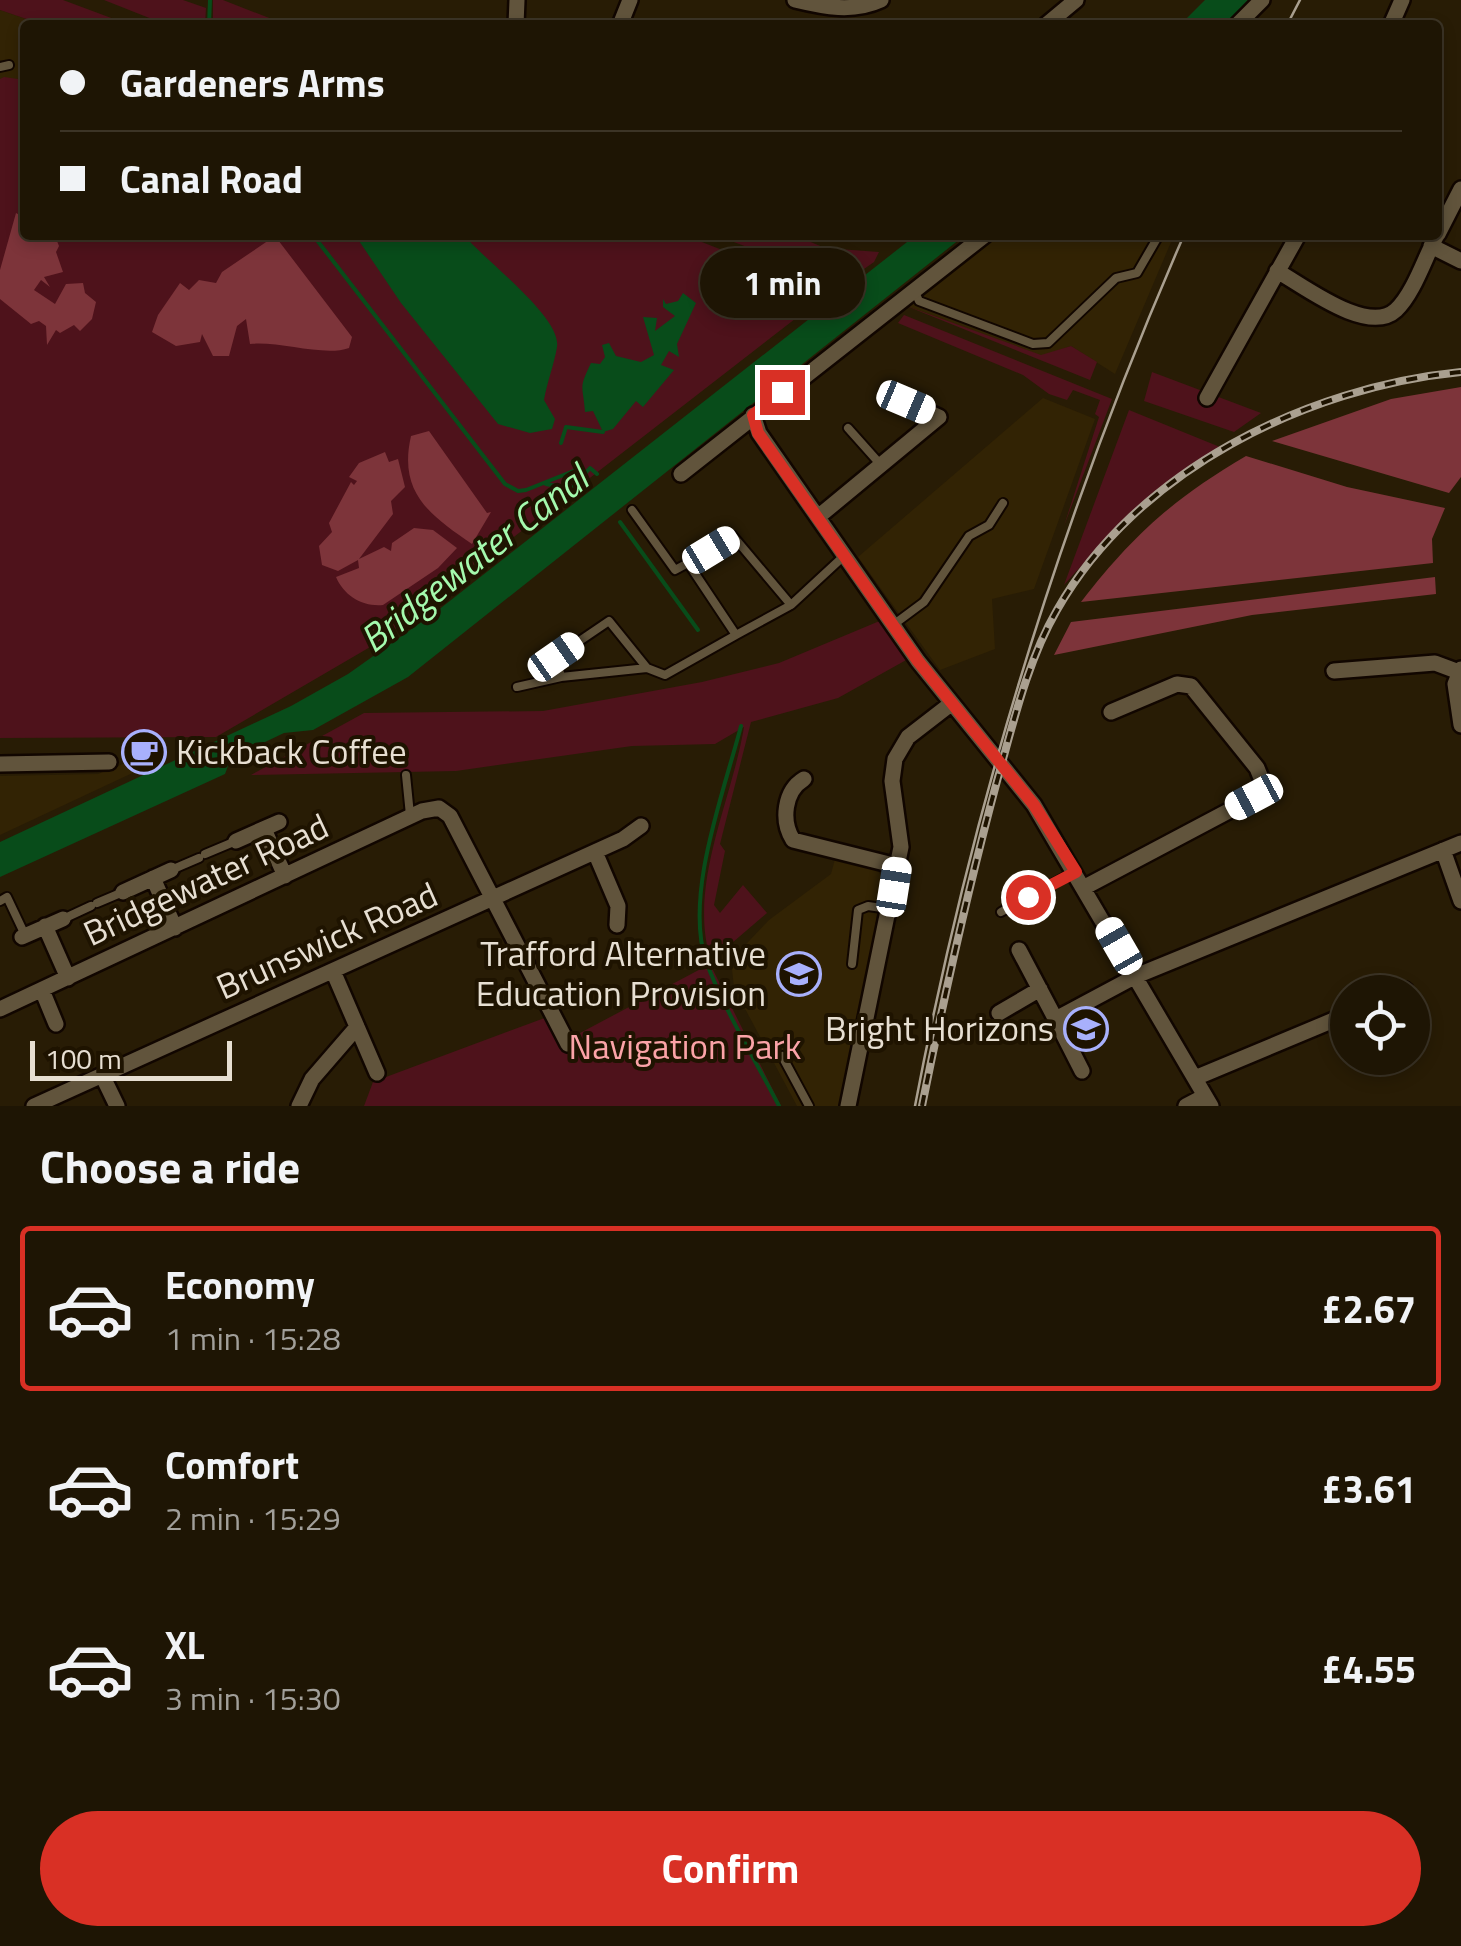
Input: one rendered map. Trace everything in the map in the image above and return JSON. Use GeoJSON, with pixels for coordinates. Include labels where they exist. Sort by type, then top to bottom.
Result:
{"type":"FeatureCollection","features":[{"type":"Feature","properties":{"kind":"street"},"geometry":{"type":"LineString","coordinates":[[794,0],[834,8],[867,6],[881,0]]}},
{"type":"Feature","properties":{"kind":"street"},"geometry":{"type":"LineString","coordinates":[[1052,20],[1076,0]]}},
{"type":"Feature","properties":{"kind":"street"},"geometry":{"type":"LineString","coordinates":[[1442,225],[1461,189]]}},
{"type":"Feature","properties":{"kind":"street"},"geometry":{"type":"LineString","coordinates":[[680,474],[979,240]]}},
{"type":"Feature","properties":{"kind":"street"},"geometry":{"type":"LineString","coordinates":[[1207,398],[1295,240]]}},
{"type":"Feature","properties":{"kind":"street"},"geometry":{"type":"LineString","coordinates":[[1277,272],[1362,318],[1380,318],[1400,304],[1434,240]]}},
{"type":"Feature","properties":{"kind":"street"},"geometry":{"type":"LineString","coordinates":[[1437,240],[1461,261]]}},
{"type":"Feature","properties":{"kind":"street"},"geometry":{"type":"LineString","coordinates":[[818,517],[939,416],[906,402]]}},
{"type":"Feature","properties":{"kind":"street"},"geometry":{"type":"LineString","coordinates":[[753,415],[758,433],[893,625],[1024,792],[1085,886],[1208,1101],[1186,1106]]}},
{"type":"Feature","properties":{"kind":"street"},"geometry":{"type":"LineString","coordinates":[[1334,672],[1435,663],[1460,670],[1455,684],[1461,724]]}},
{"type":"Feature","properties":{"kind":"street"},"geometry":{"type":"LineString","coordinates":[[1085,886],[1254,797],[1263,783],[1257,768],[1191,686],[1177,684],[1110,712]]}},
{"type":"Feature","properties":{"kind":"street"},"geometry":{"type":"LineString","coordinates":[[848,1106],[898,866],[901,831],[892,782],[896,759],[908,737],[952,703]]}},
{"type":"Feature","properties":{"kind":"street"},"geometry":{"type":"LineString","coordinates":[[0,764],[109,762]]}},
{"type":"Feature","properties":{"kind":"street"},"geometry":{"type":"LineString","coordinates":[[804,779],[793,788],[785,816],[793,840],[898,866]]}},
{"type":"Feature","properties":{"kind":"street","name":"Bridgewater Road"},"geometry":{"type":"LineString","coordinates":[[0,1009],[410,817],[439,808],[450,816],[493,899]]}},
{"type":"Feature","properties":{"kind":"street"},"geometry":{"type":"LineString","coordinates":[[236,841],[272,826],[285,876]]}},
{"type":"Feature","properties":{"kind":"street","name":"Brunswick Road"},"geometry":{"type":"LineString","coordinates":[[34,1106],[493,899],[640,826]]}},
{"type":"Feature","properties":{"kind":"street"},"geometry":{"type":"LineString","coordinates":[[1056,1020],[1136,976],[1461,843]]}},
{"type":"Feature","properties":{"kind":"street"},"geometry":{"type":"LineString","coordinates":[[1443,850],[1461,901]]}},
{"type":"Feature","properties":{"kind":"street"},"geometry":{"type":"LineString","coordinates":[[594,852],[618,906],[617,925]]}},
{"type":"Feature","properties":{"kind":"street"},"geometry":{"type":"LineString","coordinates":[[123,892],[171,870]]}},
{"type":"Feature","properties":{"kind":"street"},"geometry":{"type":"LineString","coordinates":[[153,878],[175,928]]}},
{"type":"Feature","properties":{"kind":"street"},"geometry":{"type":"LineString","coordinates":[[493,899],[568,1044]]}},
{"type":"Feature","properties":{"kind":"street"},"geometry":{"type":"LineString","coordinates":[[24,936],[63,919]]}},
{"type":"Feature","properties":{"kind":"street"},"geometry":{"type":"LineString","coordinates":[[45,926],[68,978]]}},
{"type":"Feature","properties":{"kind":"street"},"geometry":{"type":"LineString","coordinates":[[1019,950],[1082,1071]]}},
{"type":"Feature","properties":{"kind":"street"},"geometry":{"type":"LineString","coordinates":[[333,971],[377,1073]]}},
{"type":"Feature","properties":{"kind":"street"},"geometry":{"type":"LineString","coordinates":[[1000,1013],[1040,989]]}},
{"type":"Feature","properties":{"kind":"street"},"geometry":{"type":"LineString","coordinates":[[42,990],[56,1024]]}},
{"type":"Feature","properties":{"kind":"street"},"geometry":{"type":"LineString","coordinates":[[1195,1078],[1330,1022]]}},
{"type":"Feature","properties":{"kind":"street"},"geometry":{"type":"LineString","coordinates":[[299,1106],[312,1078],[357,1028]]}},
{"type":"Feature","properties":{"kind":"street"},"geometry":{"type":"LineString","coordinates":[[102,1075],[117,1106]]}},
{"type":"Feature","properties":{"kind":"lane"},"geometry":{"type":"LineString","coordinates":[[914,290],[919,301],[1033,344],[1048,342],[1116,278],[1136,273],[1156,240]]}},
{"type":"Feature","properties":{"kind":"lane"},"geometry":{"type":"LineString","coordinates":[[848,428],[881,465]]}},
{"type":"Feature","properties":{"kind":"lane"},"geometry":{"type":"LineString","coordinates":[[893,625],[924,602],[970,534],[989,525],[1003,504]]}},
{"type":"Feature","properties":{"kind":"lane"},"geometry":{"type":"LineString","coordinates":[[632,510],[675,570],[733,536],[791,605]]}},
{"type":"Feature","properties":{"kind":"lane"},"geometry":{"type":"LineString","coordinates":[[517,687],[560,677],[646,668],[665,675],[791,605],[845,555]]}},
{"type":"Feature","properties":{"kind":"lane"},"geometry":{"type":"LineString","coordinates":[[688,564],[736,635]]}},
{"type":"Feature","properties":{"kind":"lane"},"geometry":{"type":"LineString","coordinates":[[560,677],[556,657],[608,621],[646,668]]}},
{"type":"Feature","properties":{"kind":"lane"},"geometry":{"type":"LineString","coordinates":[[406,775],[410,817]]}},
{"type":"Feature","properties":{"kind":"lane"},"geometry":{"type":"LineString","coordinates":[[171,870],[236,841]]}},
{"type":"Feature","properties":{"kind":"lane"},"geometry":{"type":"LineString","coordinates":[[1000,912],[1076,872]]}},
{"type":"Feature","properties":{"kind":"lane"},"geometry":{"type":"LineString","coordinates":[[63,919],[123,892]]}},
{"type":"Feature","properties":{"kind":"lane"},"geometry":{"type":"LineString","coordinates":[[0,901],[7,898],[24,936]]}},
{"type":"Feature","properties":{"kind":"lane"},"geometry":{"type":"LineString","coordinates":[[852,964],[858,910],[868,906],[889,910]]}},
{"type":"Feature","properties":{"kind":"lane"},"geometry":{"type":"LineString","coordinates":[[782,1056],[808,1106]]}},
{"type":"Feature","properties":{"kind":"shaded area"},"geometry":{"type":"Polygon","coordinates":[[[1205,0],[1248,0],[1230,20],[1185,20],[1205,0]]]}},
{"type":"Feature","properties":{"kind":"shaded area"},"geometry":{"type":"Polygon","coordinates":[[[0,10],[29,20],[20,20],[20,80],[0,79],[0,10]]]}},
{"type":"Feature","properties":{"kind":"shaded area"},"geometry":{"type":"Polygon","coordinates":[[[16,213],[20,215],[20,240],[57,240],[59,246],[56,252],[63,272],[44,277],[50,287],[41,280],[34,290],[55,304],[66,284],[83,283],[85,293],[96,302],[92,319],[80,331],[74,325],[60,333],[56,330],[47,345],[46,326],[39,321],[31,324],[0,299],[0,270],[16,213]]]}},
{"type":"Feature","properties":{"kind":"shaded area"},"geometry":{"type":"Polygon","coordinates":[[[269,240],[278,240],[352,337],[349,348],[327,351],[250,344],[246,319],[237,326],[229,356],[213,356],[202,334],[200,342],[176,346],[152,332],[158,315],[180,283],[189,290],[199,280],[216,283],[222,272],[269,240]]]}},
{"type":"Feature","properties":{"kind":"shaded area"},"geometry":{"type":"Polygon","coordinates":[[[358,240],[469,240],[535,305],[555,335],[557,347],[544,400],[555,419],[552,429],[530,433],[498,424],[401,303],[358,240]]]}},
{"type":"Feature","properties":{"kind":"shaded area"},"geometry":{"type":"Polygon","coordinates":[[[910,240],[959,240],[408,677],[313,730],[284,733],[231,758],[225,774],[0,877],[0,842],[291,706],[348,674],[437,611],[910,240]]]}},
{"type":"Feature","properties":{"kind":"shaded area"},"geometry":{"type":"Polygon","coordinates":[[[987,240],[1172,240],[1115,374],[1071,346],[1042,356],[904,305],[987,240]]]}},
{"type":"Feature","properties":{"kind":"shaded area"},"geometry":{"type":"Polygon","coordinates":[[[683,293],[696,303],[677,344],[679,357],[669,351],[661,365],[674,370],[643,407],[636,401],[613,429],[603,432],[593,411],[585,412],[583,383],[591,363],[600,364],[605,357],[602,345],[609,343],[616,356],[641,362],[654,355],[643,317],[657,318],[655,331],[675,316],[663,307],[663,299],[666,304],[678,301],[683,293]]]}},
{"type":"Feature","properties":{"kind":"shaded area"},"geometry":{"type":"Polygon","coordinates":[[[1461,387],[1461,477],[1449,493],[1272,441],[1391,399],[1461,387]]]}},
{"type":"Feature","properties":{"kind":"shaded area"},"geometry":{"type":"Polygon","coordinates":[[[1043,398],[1095,419],[1034,589],[992,599],[995,649],[940,670],[858,557],[1043,398]]]}},
{"type":"Feature","properties":{"kind":"shaded area"},"geometry":{"type":"Polygon","coordinates":[[[429,431],[487,513],[491,512],[472,544],[431,512],[414,488],[408,456],[411,436],[429,431]]]}},
{"type":"Feature","properties":{"kind":"shaded area"},"geometry":{"type":"Polygon","coordinates":[[[385,452],[389,462],[398,459],[405,487],[391,501],[393,514],[359,559],[384,547],[391,551],[392,543],[414,528],[433,530],[457,548],[438,568],[383,605],[376,605],[349,595],[336,577],[359,568],[358,560],[338,571],[322,565],[319,546],[332,532],[329,523],[351,482],[354,485],[357,481],[349,477],[359,463],[385,452]]]}},
{"type":"Feature","properties":{"kind":"shaded area"},"geometry":{"type":"Polygon","coordinates":[[[1246,456],[1347,487],[1445,508],[1432,539],[1433,563],[1081,602],[1118,557],[1156,520],[1246,456]]]}},
{"type":"Feature","properties":{"kind":"shaded area"},"geometry":{"type":"Polygon","coordinates":[[[1435,577],[1436,594],[1252,615],[1054,655],[1071,622],[1435,577]]]}},
{"type":"Feature","properties":{"kind":"shaded area"},"geometry":{"type":"Polygon","coordinates":[[[135,759],[141,769],[0,835],[0,776],[98,774],[135,759]]]}},
{"type":"Feature","properties":{"kind":"shaded area","name":"Trafford Alternative Education Provision"},"geometry":{"type":"Polygon","coordinates":[[[835,859],[878,870],[884,883],[841,1106],[797,1106],[734,988],[731,960],[769,920],[831,874],[835,859]]]}},
{"type":"Feature","properties":{"kind":"green space"},"geometry":{"type":"Polygon","coordinates":[[[0,0],[63,0],[117,20],[29,20],[0,10],[0,0]]]}},
{"type":"Feature","properties":{"kind":"green space"},"geometry":{"type":"Polygon","coordinates":[[[104,0],[183,0],[206,8],[205,20],[154,20],[104,0]]]}},
{"type":"Feature","properties":{"kind":"green space"},"geometry":{"type":"Polygon","coordinates":[[[213,0],[223,0],[274,20],[213,20],[213,0]]]}},
{"type":"Feature","properties":{"kind":"green space"},"geometry":{"type":"Polygon","coordinates":[[[0,79],[20,79],[20,240],[697,240],[824,290],[822,298],[377,643],[216,737],[0,738],[0,79]]]}},
{"type":"Feature","properties":{"kind":"green space"},"geometry":{"type":"Polygon","coordinates":[[[728,240],[806,240],[825,248],[879,252],[874,262],[844,283],[728,240]]]}},
{"type":"Feature","properties":{"kind":"green space"},"geometry":{"type":"Polygon","coordinates":[[[904,305],[1041,355],[1071,346],[1097,362],[1090,380],[904,305]]]}},
{"type":"Feature","properties":{"kind":"green space"},"geometry":{"type":"Polygon","coordinates":[[[904,315],[1112,399],[1064,526],[1099,417],[1095,414],[1100,400],[1073,390],[1067,400],[1049,394],[1023,375],[898,323],[904,315]]]}},
{"type":"Feature","properties":{"kind":"green space"},"geometry":{"type":"Polygon","coordinates":[[[1152,372],[1261,413],[1234,432],[1144,401],[1152,372]]]}},
{"type":"Feature","properties":{"kind":"green space"},"geometry":{"type":"Polygon","coordinates":[[[1129,410],[1220,447],[1138,511],[1064,585],[1129,410]]]}},
{"type":"Feature","properties":{"kind":"green space"},"geometry":{"type":"Polygon","coordinates":[[[882,620],[908,659],[838,698],[751,722],[720,844],[725,851],[714,905],[720,913],[743,885],[767,913],[711,961],[704,903],[708,874],[744,727],[715,744],[632,746],[456,771],[251,775],[364,713],[543,711],[702,682],[779,663],[882,620]]]}},
{"type":"Feature","properties":{"kind":"green space","name":"Navigation Park"},"geometry":{"type":"Polygon","coordinates":[[[710,964],[781,1106],[364,1106],[373,1082],[550,1016],[565,1041],[710,964]]]}},
{"type":"Feature","properties":{"kind":"waterway"},"geometry":{"type":"LineString","coordinates":[[209,20],[210,0]]}},
{"type":"Feature","properties":{"kind":"waterway","name":"Bridgewater Canal"},"geometry":{"type":"LineString","coordinates":[[317,240],[505,484],[518,491],[526,490],[576,470],[589,482]]}},
{"type":"Feature","properties":{"kind":"waterway","name":"Bridgewater Canal"},"geometry":{"type":"LineString","coordinates":[[561,443],[566,427],[603,432]]}},
{"type":"Feature","properties":{"kind":"waterway","name":"Bridgewater Canal"},"geometry":{"type":"LineString","coordinates":[[546,484],[571,489],[590,468],[597,474]]}},
{"type":"Feature","properties":{"kind":"waterway"},"geometry":{"type":"LineString","coordinates":[[620,522],[698,630]]}},
{"type":"Feature","properties":{"kind":"waterway"},"geometry":{"type":"LineString","coordinates":[[741,726],[709,844],[700,935],[722,998],[779,1106]]}},
{"type":"Feature","properties":{"kind":"tram line"},"geometry":{"type":"LineString","coordinates":[[1290,20],[1300,0]]}},
{"type":"Feature","properties":{"kind":"tram line"},"geometry":{"type":"LineString","coordinates":[[915,1106],[964,883],[1025,663],[1099,447],[1182,240]]}},
{"type":"Feature","properties":{"kind":"railway"},"geometry":{"type":"LineString","coordinates":[[922,1106],[966,903],[1022,694],[1046,630],[1091,560],[1132,516],[1230,444],[1286,417],[1344,396],[1402,381],[1461,372]]}},
{"type":"Feature","properties":{"kind":"place","name":"Kickback Coffee"},"geometry":{"type":"Point","coordinates":[144,752]}},
{"type":"Feature","properties":{"kind":"place","name":"Trafford Alternative Education Provision"},"geometry":{"type":"Point","coordinates":[799,974]}},
{"type":"Feature","properties":{"kind":"place","name":"Bright Horizons"},"geometry":{"type":"Point","coordinates":[1086,1029]}},
{"type":"Feature","properties":{"kind":"route"},"geometry":{"type":"LineString","coordinates":[[782,392],[753,415],[758,433],[775,451],[918,661],[1034,805],[1076,872],[1028,897]]}}]}
